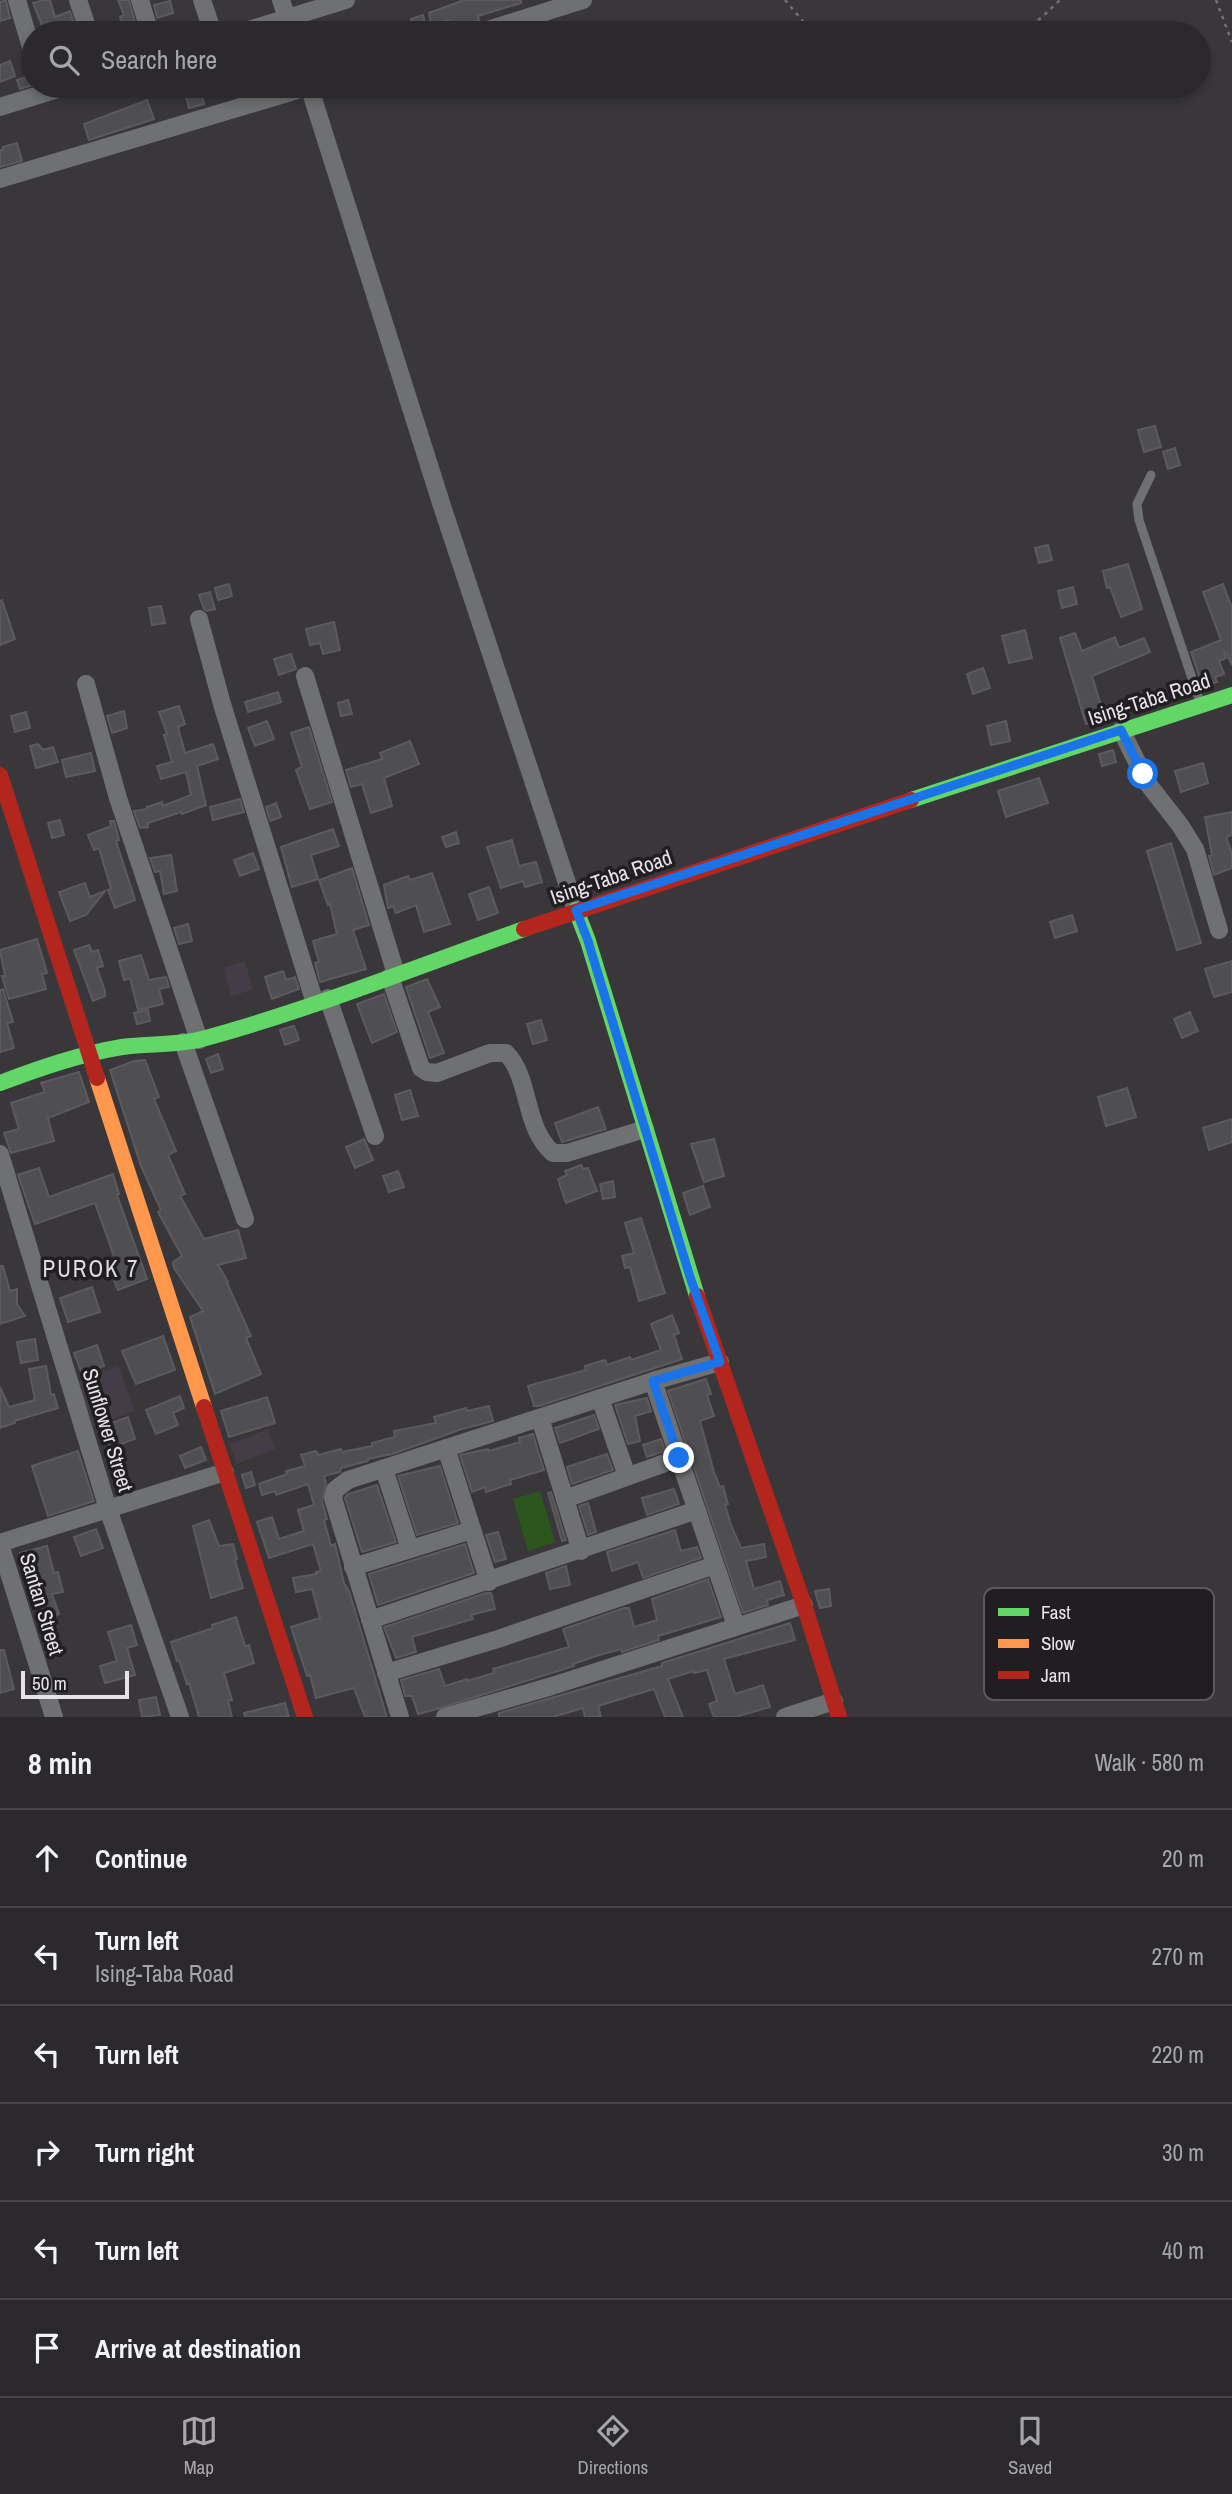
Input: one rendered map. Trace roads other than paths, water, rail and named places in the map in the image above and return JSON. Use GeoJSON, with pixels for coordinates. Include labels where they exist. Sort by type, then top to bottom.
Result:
{"type":"FeatureCollection","features":[{"type":"Feature","properties":{"kind":"street"},"geometry":{"type":"LineString","coordinates":[[17,0],[23,21]]}},
{"type":"Feature","properties":{"kind":"street"},"geometry":{"type":"LineString","coordinates":[[78,0],[85,21]]}},
{"type":"Feature","properties":{"kind":"street"},"geometry":{"type":"LineString","coordinates":[[140,0],[146,21]]}},
{"type":"Feature","properties":{"kind":"street"},"geometry":{"type":"LineString","coordinates":[[202,0],[209,21]]}},
{"type":"Feature","properties":{"kind":"street"},"geometry":{"type":"LineString","coordinates":[[281,0],[287,21]]}},
{"type":"Feature","properties":{"kind":"street"},"geometry":{"type":"LineString","coordinates":[[516,21],[583,0]]}},
{"type":"Feature","properties":{"kind":"street"},"geometry":{"type":"LineString","coordinates":[[299,21],[340,1]]}},
{"type":"Feature","properties":{"kind":"street"},"geometry":{"type":"LineString","coordinates":[[0,107],[22,98]]}},
{"type":"Feature","properties":{"kind":"street"},"geometry":{"type":"LineString","coordinates":[[0,179],[270,98]]}},
{"type":"Feature","properties":{"kind":"street"},"geometry":{"type":"LineString","coordinates":[[314,98],[442,506],[576,910],[690,1277],[804,1605],[837,1709],[785,1717]]}},
{"type":"Feature","properties":{"kind":"street"},"geometry":{"type":"LineString","coordinates":[[199,619],[222,704],[321,1001],[375,1136]]}},
{"type":"Feature","properties":{"kind":"street"},"geometry":{"type":"LineString","coordinates":[[305,676],[421,1068],[437,1073],[490,1053],[506,1053],[516,1071],[539,1139],[553,1153],[567,1153],[645,1129]]}},
{"type":"Feature","properties":{"kind":"street"},"geometry":{"type":"LineString","coordinates":[[86,684],[244,1219]]}},
{"type":"Feature","properties":{"kind":"street","name":"Ising-Taba Road"},"geometry":{"type":"LineString","coordinates":[[0,1083],[59,1061],[124,1047],[191,1041],[321,1001],[576,910],[1232,695]]}},
{"type":"Feature","properties":{"kind":"street"},"geometry":{"type":"LineString","coordinates":[[1121,730],[1149,784],[1195,849],[1219,930]]}},
{"type":"Feature","properties":{"kind":"street"},"geometry":{"type":"LineString","coordinates":[[0,775],[305,1717]]}},
{"type":"Feature","properties":{"kind":"street","name":"Sunflower Street"},"geometry":{"type":"LineString","coordinates":[[0,1154],[108,1509],[180,1717]]}},
{"type":"Feature","properties":{"kind":"street"},"geometry":{"type":"LineString","coordinates":[[400,1717],[333,1497],[341,1484],[600,1398],[720,1362]]}},
{"type":"Feature","properties":{"kind":"street"},"geometry":{"type":"LineString","coordinates":[[653,1381],[736,1626]]}},
{"type":"Feature","properties":{"kind":"street"},"geometry":{"type":"LineString","coordinates":[[600,1398],[627,1476]]}},
{"type":"Feature","properties":{"kind":"street"},"geometry":{"type":"LineString","coordinates":[[540,1418],[581,1551]]}},
{"type":"Feature","properties":{"kind":"street"},"geometry":{"type":"LineString","coordinates":[[446,1448],[489,1582]]}},
{"type":"Feature","properties":{"kind":"street"},"geometry":{"type":"LineString","coordinates":[[565,1499],[679,1458]]}},
{"type":"Feature","properties":{"kind":"street"},"geometry":{"type":"LineString","coordinates":[[384,1469],[410,1549]]}},
{"type":"Feature","properties":{"kind":"street"},"geometry":{"type":"LineString","coordinates":[[0,1543],[225,1472]]}},
{"type":"Feature","properties":{"kind":"street"},"geometry":{"type":"LineString","coordinates":[[370,1620],[697,1510]]}},
{"type":"Feature","properties":{"kind":"street"},"geometry":{"type":"LineString","coordinates":[[353,1567],[472,1530]]}},
{"type":"Feature","properties":{"kind":"street","name":"Santan Street"},"geometry":{"type":"LineString","coordinates":[[0,1543],[54,1717]]}},
{"type":"Feature","properties":{"kind":"street"},"geometry":{"type":"LineString","coordinates":[[386,1673],[715,1565]]}},
{"type":"Feature","properties":{"kind":"street"},"geometry":{"type":"LineString","coordinates":[[445,1717],[552,1686],[804,1605]]}},
{"type":"Feature","properties":{"kind":"lane"},"geometry":{"type":"LineString","coordinates":[[1150,475],[1137,504],[1139,520],[1201,705]]}},
{"type":"Feature","properties":{"kind":"district","name":"PUROK 7"},"geometry":{"type":"Point","coordinates":[91,1268]}}]}
